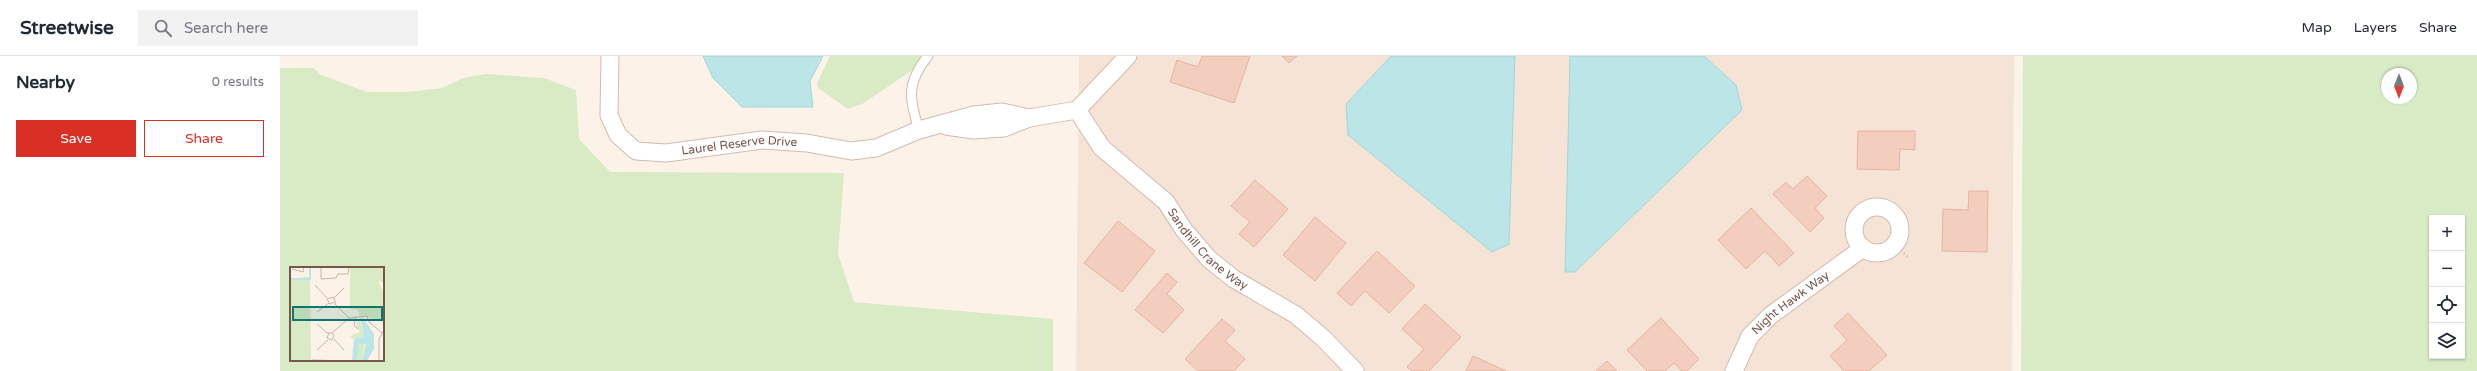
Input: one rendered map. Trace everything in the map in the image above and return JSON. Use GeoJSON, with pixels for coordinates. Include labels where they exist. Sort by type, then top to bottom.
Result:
{"type":"FeatureCollection","features":[{"type":"Feature","properties":{"kind":"street","name":"Laurel Reserve Drive"},"geometry":{"type":"LineString","coordinates":[[610,56],[609,115],[618,135],[636,151],[666,153],[762,140],[807,143],[851,151],[876,148],[919,130],[942,125],[974,115],[1002,112],[1028,118],[1077,110]]}},
{"type":"Feature","properties":{"kind":"street"},"geometry":{"type":"LineString","coordinates":[[1077,110],[1128,56]]}},
{"type":"Feature","properties":{"kind":"street","name":"Sandhill Crane Way"},"geometry":{"type":"LineString","coordinates":[[1077,110],[1102,148],[1166,202],[1184,230],[1209,258],[1234,279],[1296,315],[1323,338],[1354,371]]}},
{"type":"Feature","properties":{"kind":"street"},"geometry":{"type":"LineString","coordinates":[[1875,207],[1887,209],[1898,219],[1900,232],[1895,245],[1883,253],[1876,253],[1863,248],[1854,236],[1856,221],[1862,213],[1875,207]]}},
{"type":"Feature","properties":{"kind":"street","name":"Night Hawk Way"},"geometry":{"type":"LineString","coordinates":[[1734,371],[1750,336],[1771,315],[1863,248]]}},
{"type":"Feature","properties":{"kind":"lane"},"geometry":{"type":"LineString","coordinates":[[919,130],[911,105],[911,88],[916,70],[928,56]]}},
{"type":"Feature","properties":{"kind":"path"},"geometry":{"type":"LineString","coordinates":[[1895,245],[1909,258]]}},
{"type":"Feature","properties":{"kind":"shaded area"},"geometry":{"type":"Polygon","coordinates":[[[1079,56],[2014,56],[2012,371],[1076,371],[1079,56]]]}},
{"type":"Feature","properties":{"kind":"green space"},"geometry":{"type":"Polygon","coordinates":[[[830,56],[930,56],[930,58],[864,103],[848,109],[818,88],[817,83],[830,56]]]}},
{"type":"Feature","properties":{"kind":"green space"},"geometry":{"type":"Polygon","coordinates":[[[2023,56],[2477,56],[2477,371],[2021,371],[2023,56]]]}},
{"type":"Feature","properties":{"kind":"green space"},"geometry":{"type":"Polygon","coordinates":[[[280,68],[314,68],[319,74],[367,92],[408,92],[442,88],[463,78],[486,74],[544,78],[576,90],[579,139],[610,172],[844,173],[838,254],[854,302],[1053,319],[1053,371],[280,371],[280,68]]]}},
{"type":"Feature","properties":{"kind":"water"},"geometry":{"type":"Polygon","coordinates":[[[703,56],[823,56],[810,81],[813,107],[742,107],[713,78],[703,56]]]}},
{"type":"Feature","properties":{"kind":"water"},"geometry":{"type":"Polygon","coordinates":[[[1391,56],[1515,56],[1509,244],[1492,252],[1348,135],[1346,104],[1391,56]]]}},
{"type":"Feature","properties":{"kind":"water"},"geometry":{"type":"Polygon","coordinates":[[[1570,56],[1704,56],[1736,85],[1742,110],[1575,272],[1565,272],[1570,56]]]}},
{"type":"Feature","properties":{"kind":"building"},"geometry":{"type":"Polygon","coordinates":[[[1202,56],[1250,56],[1234,103],[1170,82],[1177,60],[1198,67],[1202,56]]]}},
{"type":"Feature","properties":{"kind":"building"},"geometry":{"type":"Polygon","coordinates":[[[1282,56],[1297,56],[1289,63],[1282,56]]]}},
{"type":"Feature","properties":{"kind":"building"},"geometry":{"type":"Polygon","coordinates":[[[1858,131],[1915,131],[1915,150],[1900,149],[1899,170],[1857,169],[1858,131]]]}},
{"type":"Feature","properties":{"kind":"building"},"geometry":{"type":"Polygon","coordinates":[[[1807,176],[1827,196],[1815,208],[1824,218],[1810,232],[1773,194],[1786,182],[1793,189],[1807,176]]]}},
{"type":"Feature","properties":{"kind":"building"},"geometry":{"type":"Polygon","coordinates":[[[1255,180],[1288,209],[1254,247],[1239,234],[1250,222],[1231,206],[1255,180]]]}},
{"type":"Feature","properties":{"kind":"building"},"geometry":{"type":"Polygon","coordinates":[[[1969,191],[1988,191],[1987,252],[1942,251],[1943,209],[1968,210],[1969,191]]]}},
{"type":"Feature","properties":{"kind":"building"},"geometry":{"type":"Polygon","coordinates":[[[1751,208],[1794,253],[1779,266],[1765,251],[1746,269],[1718,240],[1751,208]]]}},
{"type":"Feature","properties":{"kind":"building"},"geometry":{"type":"Polygon","coordinates":[[[1315,217],[1346,243],[1315,281],[1283,255],[1315,217]]]}},
{"type":"Feature","properties":{"kind":"building"},"geometry":{"type":"Polygon","coordinates":[[[1118,221],[1155,251],[1122,292],[1084,263],[1118,221]]]}},
{"type":"Feature","properties":{"kind":"building"},"geometry":{"type":"Polygon","coordinates":[[[1377,251],[1415,286],[1389,313],[1365,291],[1351,306],[1337,293],[1377,251]]]}},
{"type":"Feature","properties":{"kind":"building"},"geometry":{"type":"Polygon","coordinates":[[[1167,273],[1177,282],[1167,294],[1184,310],[1163,333],[1135,310],[1167,273]]]}},
{"type":"Feature","properties":{"kind":"building"},"geometry":{"type":"Polygon","coordinates":[[[1425,304],[1461,337],[1429,371],[1412,371],[1407,367],[1424,349],[1402,329],[1425,304]]]}},
{"type":"Feature","properties":{"kind":"building"},"geometry":{"type":"Polygon","coordinates":[[[1848,313],[1887,355],[1869,371],[1844,371],[1830,356],[1847,340],[1834,326],[1848,313]]]}},
{"type":"Feature","properties":{"kind":"building"},"geometry":{"type":"Polygon","coordinates":[[[1661,318],[1699,359],[1687,371],[1682,371],[1674,363],[1665,371],[1647,371],[1627,350],[1661,318]]]}},
{"type":"Feature","properties":{"kind":"building"},"geometry":{"type":"Polygon","coordinates":[[[1222,319],[1235,330],[1225,341],[1245,359],[1234,371],[1198,371],[1185,359],[1222,319]]]}},
{"type":"Feature","properties":{"kind":"building"},"geometry":{"type":"Polygon","coordinates":[[[1473,356],[1506,371],[1466,371],[1473,356]]]}},
{"type":"Feature","properties":{"kind":"building"},"geometry":{"type":"Polygon","coordinates":[[[1607,361],[1617,371],[1596,371],[1607,361]]]}}]}
